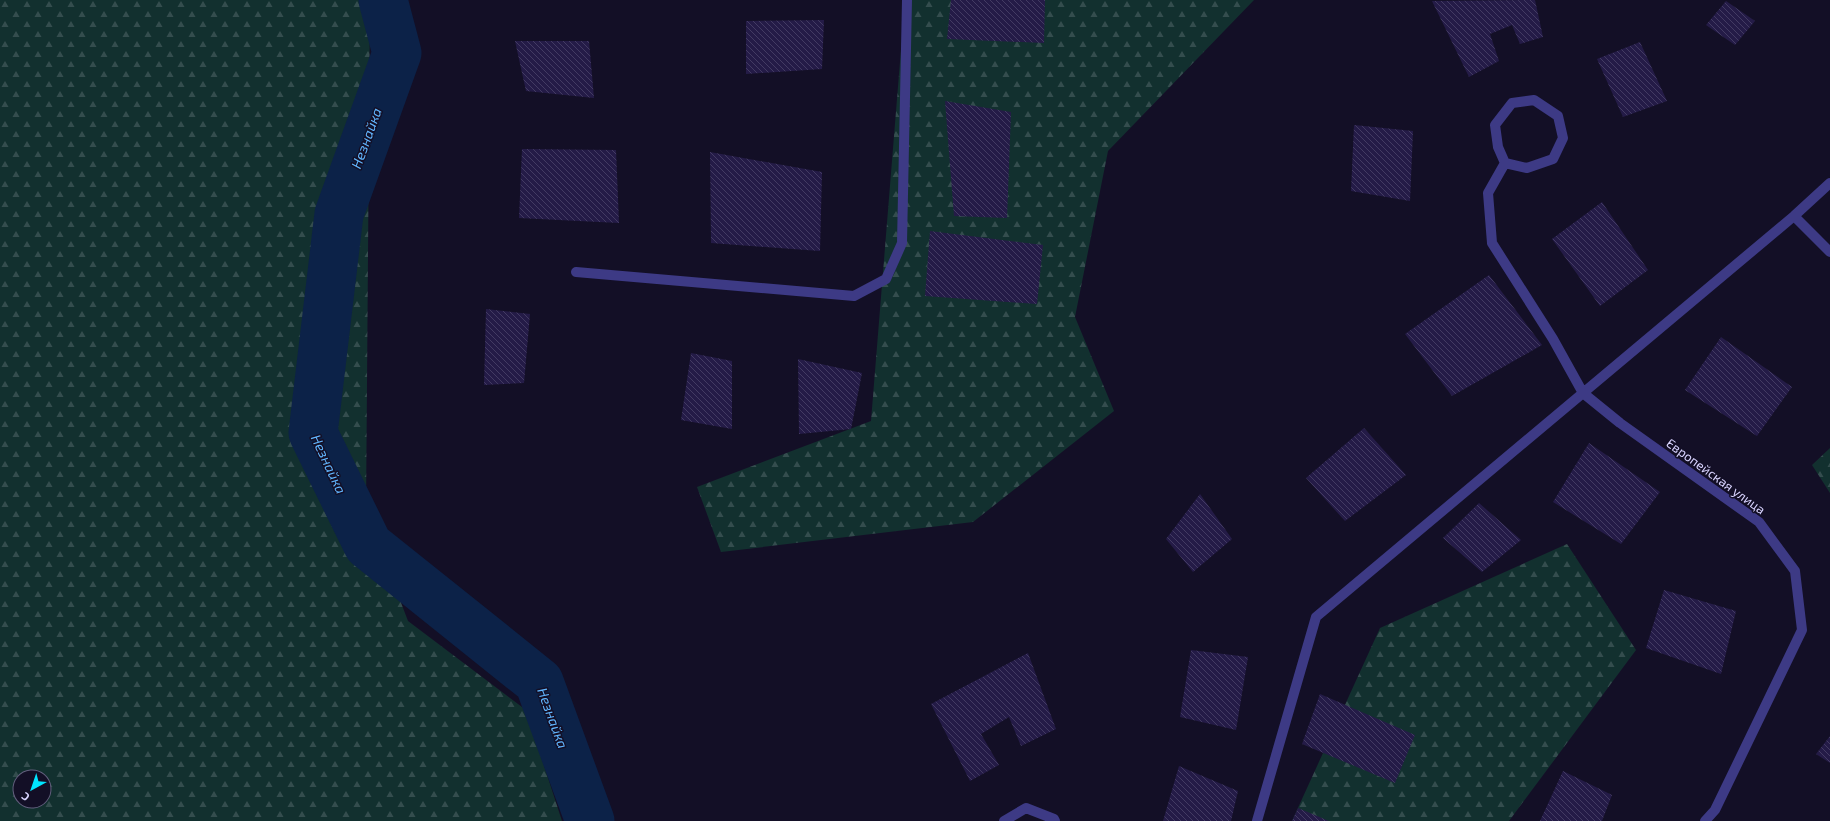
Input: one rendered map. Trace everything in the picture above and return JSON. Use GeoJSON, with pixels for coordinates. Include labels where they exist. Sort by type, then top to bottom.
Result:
{"type":"FeatureCollection","features":[{"type":"Feature","properties":{"kind":"street"},"geometry":{"type":"LineString","coordinates":[[576,272],[854,296],[886,279],[902,242],[907,0]]}},
{"type":"Feature","properties":{"kind":"street"},"geometry":{"type":"LineString","coordinates":[[1534,100],[1558,116],[1563,138],[1553,159],[1528,168],[1505,164],[1498,147],[1495,126],[1512,103],[1534,100]]}},
{"type":"Feature","properties":{"kind":"street"},"geometry":{"type":"LineString","coordinates":[[1505,164],[1488,193],[1492,243],[1553,339],[1583,393]]}},
{"type":"Feature","properties":{"kind":"street"},"geometry":{"type":"LineString","coordinates":[[1257,821],[1316,617],[1794,216],[1830,183]]}},
{"type":"Feature","properties":{"kind":"street"},"geometry":{"type":"LineString","coordinates":[[1794,216],[1830,252]]}},
{"type":"Feature","properties":{"kind":"street","name":"Европейская улица"},"geometry":{"type":"LineString","coordinates":[[1583,393],[1620,423],[1759,522],[1795,571],[1802,630],[1715,810],[1705,821]]}},
{"type":"Feature","properties":{"kind":"street"},"geometry":{"type":"LineString","coordinates":[[1004,821],[1026,808],[1054,818],[1054,821]]}},
{"type":"Feature","properties":{"kind":"green space"},"geometry":{"type":"Polygon","coordinates":[[[0,0],[370,0],[366,511],[408,621],[526,710],[562,821],[0,821],[0,0]]]}},
{"type":"Feature","properties":{"kind":"green space"},"geometry":{"type":"Polygon","coordinates":[[[905,0],[1254,0],[1108,151],[1075,317],[1114,411],[973,522],[721,552],[697,487],[871,421],[905,0]]]}},
{"type":"Feature","properties":{"kind":"green space"},"geometry":{"type":"Polygon","coordinates":[[[1830,448],[1830,493],[1812,465],[1830,448]]]}},
{"type":"Feature","properties":{"kind":"green space"},"geometry":{"type":"Polygon","coordinates":[[[1567,544],[1636,650],[1509,821],[1292,821],[1380,628],[1567,544]]]}},
{"type":"Feature","properties":{"kind":"building"},"geometry":{"type":"Polygon","coordinates":[[[951,0],[1045,0],[1044,43],[947,39],[951,0]]]}},
{"type":"Feature","properties":{"kind":"building"},"geometry":{"type":"Polygon","coordinates":[[[1535,0],[1543,37],[1520,44],[1512,25],[1490,34],[1499,61],[1469,77],[1432,1],[1535,0]]]}},
{"type":"Feature","properties":{"kind":"building"},"geometry":{"type":"Polygon","coordinates":[[[1726,1],[1755,21],[1735,45],[1706,25],[1726,1]]]}},
{"type":"Feature","properties":{"kind":"building"},"geometry":{"type":"Polygon","coordinates":[[[824,20],[822,69],[746,74],[746,21],[824,20]]]}},
{"type":"Feature","properties":{"kind":"building"},"geometry":{"type":"Polygon","coordinates":[[[515,41],[589,41],[594,98],[526,91],[515,41]]]}},
{"type":"Feature","properties":{"kind":"building"},"geometry":{"type":"Polygon","coordinates":[[[1640,42],[1667,101],[1623,117],[1597,59],[1640,42]]]}},
{"type":"Feature","properties":{"kind":"building"},"geometry":{"type":"Polygon","coordinates":[[[945,101],[1011,112],[1007,218],[954,216],[945,101]]]}},
{"type":"Feature","properties":{"kind":"building"},"geometry":{"type":"Polygon","coordinates":[[[1354,125],[1413,131],[1410,201],[1351,191],[1354,125]]]}},
{"type":"Feature","properties":{"kind":"building"},"geometry":{"type":"Polygon","coordinates":[[[522,149],[616,150],[619,223],[519,218],[522,149]]]}},
{"type":"Feature","properties":{"kind":"building"},"geometry":{"type":"Polygon","coordinates":[[[710,152],[822,172],[820,251],[711,243],[710,152]]]}},
{"type":"Feature","properties":{"kind":"building"},"geometry":{"type":"Polygon","coordinates":[[[1602,202],[1648,270],[1600,306],[1552,239],[1602,202]]]}},
{"type":"Feature","properties":{"kind":"building"},"geometry":{"type":"Polygon","coordinates":[[[930,231],[1043,245],[1037,304],[925,296],[930,231]]]}},
{"type":"Feature","properties":{"kind":"building"},"geometry":{"type":"Polygon","coordinates":[[[1489,275],[1542,345],[1452,396],[1405,334],[1489,275]]]}},
{"type":"Feature","properties":{"kind":"building"},"geometry":{"type":"Polygon","coordinates":[[[486,309],[530,314],[524,383],[484,385],[486,309]]]}},
{"type":"Feature","properties":{"kind":"building"},"geometry":{"type":"Polygon","coordinates":[[[1721,337],[1792,387],[1757,436],[1685,390],[1721,337]]]}},
{"type":"Feature","properties":{"kind":"building"},"geometry":{"type":"Polygon","coordinates":[[[691,353],[732,361],[732,429],[681,420],[691,353]]]}},
{"type":"Feature","properties":{"kind":"building"},"geometry":{"type":"Polygon","coordinates":[[[798,359],[862,373],[851,429],[799,434],[798,359]]]}},
{"type":"Feature","properties":{"kind":"building"},"geometry":{"type":"Polygon","coordinates":[[[1364,428],[1406,475],[1345,521],[1306,478],[1364,428]]]}},
{"type":"Feature","properties":{"kind":"building"},"geometry":{"type":"Polygon","coordinates":[[[1589,443],[1660,492],[1621,544],[1553,502],[1589,443]]]}},
{"type":"Feature","properties":{"kind":"building"},"geometry":{"type":"Polygon","coordinates":[[[1200,494],[1232,539],[1193,572],[1166,539],[1200,494]]]}},
{"type":"Feature","properties":{"kind":"building"},"geometry":{"type":"Polygon","coordinates":[[[1479,503],[1521,540],[1482,572],[1443,538],[1479,503]]]}},
{"type":"Feature","properties":{"kind":"building"},"geometry":{"type":"Polygon","coordinates":[[[1664,590],[1736,611],[1721,674],[1646,648],[1664,590]]]}},
{"type":"Feature","properties":{"kind":"building"},"geometry":{"type":"Polygon","coordinates":[[[1191,650],[1248,657],[1236,730],[1180,717],[1191,650]]]}},
{"type":"Feature","properties":{"kind":"building"},"geometry":{"type":"Polygon","coordinates":[[[1028,653],[1056,729],[1021,746],[1009,717],[981,734],[999,765],[970,781],[931,704],[1028,653]]]}},
{"type":"Feature","properties":{"kind":"building"},"geometry":{"type":"Polygon","coordinates":[[[1320,694],[1415,735],[1395,783],[1302,744],[1320,694]]]}},
{"type":"Feature","properties":{"kind":"building"},"geometry":{"type":"Polygon","coordinates":[[[1830,736],[1830,763],[1816,754],[1830,736]]]}},
{"type":"Feature","properties":{"kind":"building"},"geometry":{"type":"Polygon","coordinates":[[[1179,766],[1238,791],[1231,821],[1163,821],[1179,766]]]}},
{"type":"Feature","properties":{"kind":"building"},"geometry":{"type":"Polygon","coordinates":[[[1563,771],[1612,795],[1602,821],[1540,821],[1563,771]]]}},
{"type":"Feature","properties":{"kind":"building"},"geometry":{"type":"Polygon","coordinates":[[[1298,808],[1329,821],[1292,821],[1298,808]]]}},
{"type":"Feature","properties":{"kind":"waterway","name":"Незнайка"},"geometry":{"type":"LineString","coordinates":[[383,0],[397,53],[339,214],[313,433],[368,545],[539,682],[590,821]]}}]}
